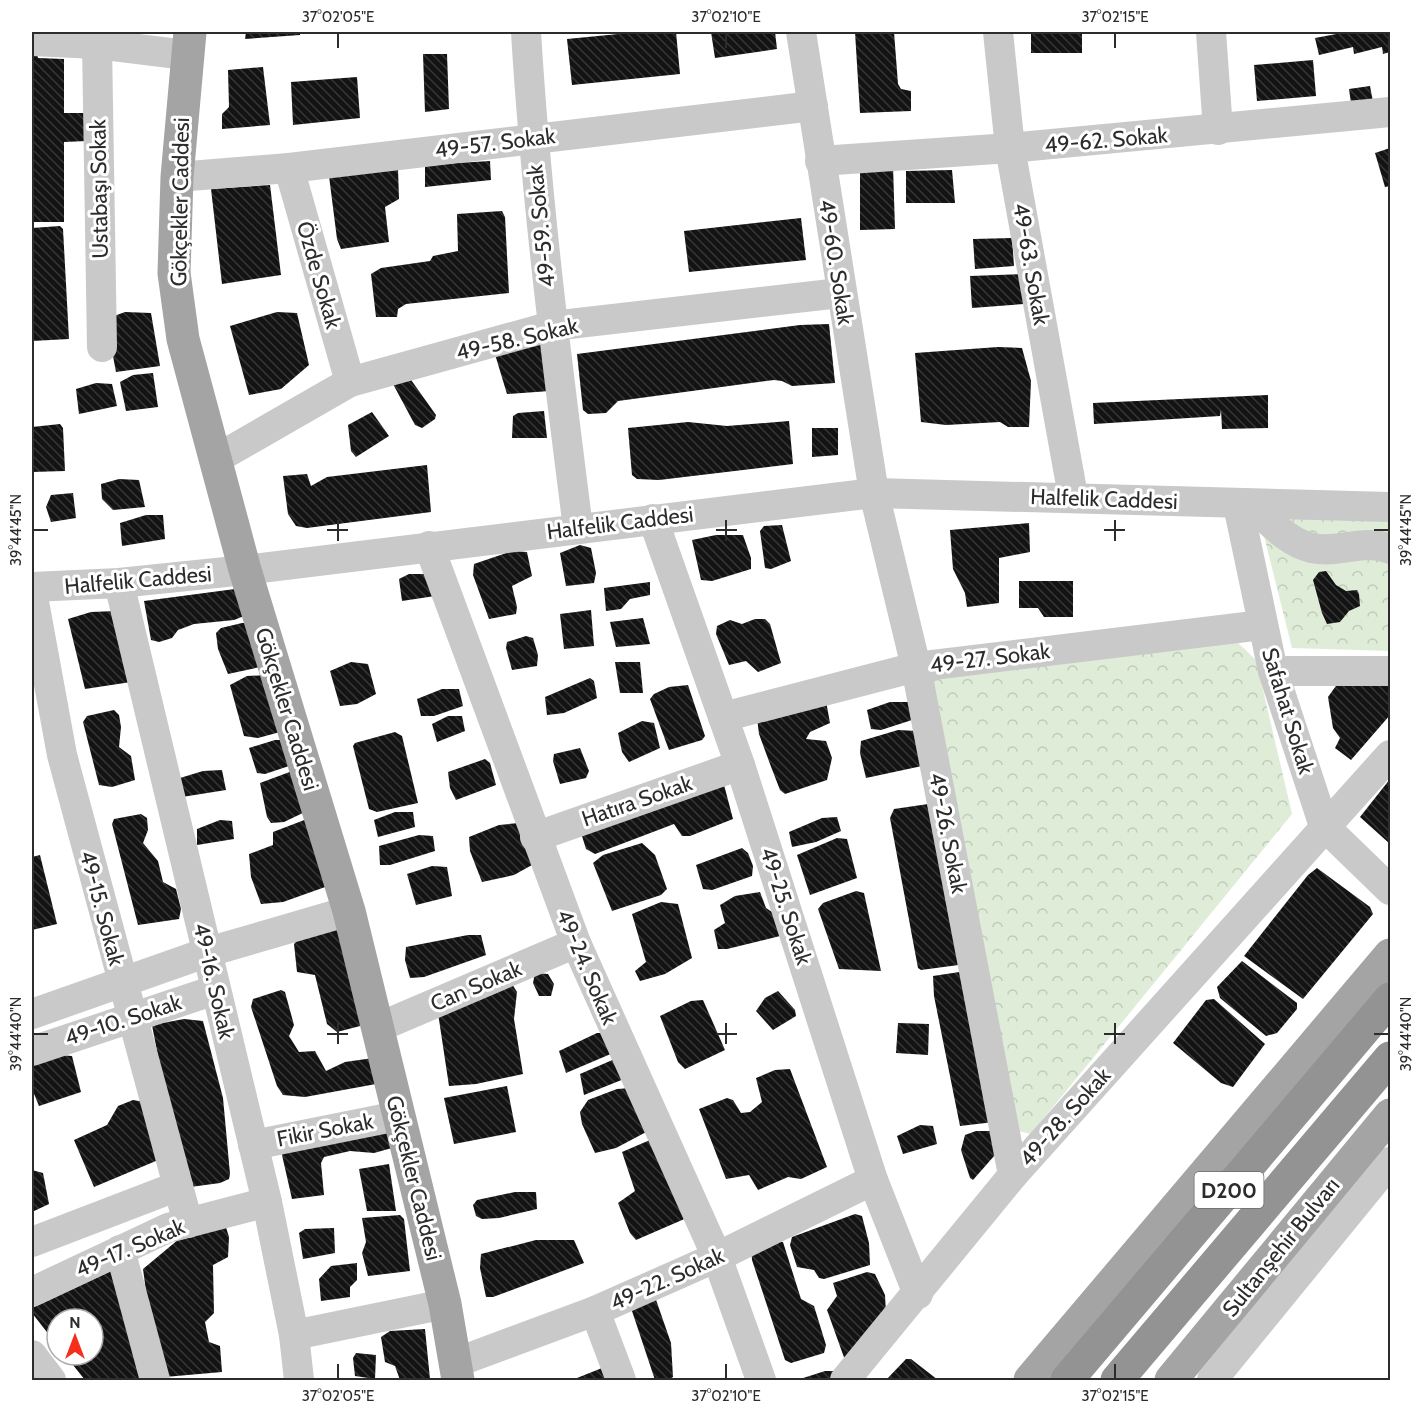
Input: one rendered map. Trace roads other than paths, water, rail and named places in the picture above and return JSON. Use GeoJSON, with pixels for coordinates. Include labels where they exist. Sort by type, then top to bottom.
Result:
{"type":"FeatureCollection","features":[{"type":"Feature","properties":{"kind":"highway","name":"D200"},"geometry":{"type":"LineString","coordinates":[[1067,1380],[1390,999]]}},
{"type":"Feature","properties":{"kind":"highway","name":"Sultanşehir Bulvarı"},"geometry":{"type":"LineString","coordinates":[[1117,1380],[1390,1058]]}},
{"type":"Feature","properties":{"kind":"main road","name":"Gökçekler Caddesi"},"geometry":{"type":"LineString","coordinates":[[188,43],[177,177],[174,273],[183,339],[245,570],[349,911],[445,1304],[457,1372]]}},
{"type":"Feature","properties":{"kind":"main road"},"geometry":{"type":"LineString","coordinates":[[1030,1380],[1390,954]]}},
{"type":"Feature","properties":{"kind":"main road","name":"Sultanşehir Bulvarı"},"geometry":{"type":"LineString","coordinates":[[1171,1380],[1390,1115]]}},
{"type":"Feature","properties":{"kind":"street","name":"49-59. Sokak"},"geometry":{"type":"LineString","coordinates":[[526,32],[532,138],[552,326],[578,528]]}},
{"type":"Feature","properties":{"kind":"street","name":"49-60. Sokak"},"geometry":{"type":"LineString","coordinates":[[801,32],[840,293],[874,493]]}},
{"type":"Feature","properties":{"kind":"street","name":"49-63. Sokak"},"geometry":{"type":"LineString","coordinates":[[998,32],[1010,148],[1073,496]]}},
{"type":"Feature","properties":{"kind":"street"},"geometry":{"type":"LineString","coordinates":[[1211,32],[1218,130]]}},
{"type":"Feature","properties":{"kind":"street"},"geometry":{"type":"LineString","coordinates":[[32,41],[98,38],[188,43]]}},
{"type":"Feature","properties":{"kind":"street","name":"Ustabaşı Sokak"},"geometry":{"type":"LineString","coordinates":[[98,38],[102,347]]}},
{"type":"Feature","properties":{"kind":"street","name":"49-57. Sokak"},"geometry":{"type":"LineString","coordinates":[[177,177],[289,168],[813,106]]}},
{"type":"Feature","properties":{"kind":"street","name":"49-62. Sokak"},"geometry":{"type":"LineString","coordinates":[[820,161],[1010,148],[1390,112]]}},
{"type":"Feature","properties":{"kind":"street","name":"Özde Sokak"},"geometry":{"type":"LineString","coordinates":[[289,168],[350,382]]}},
{"type":"Feature","properties":{"kind":"street","name":"49-58. Sokak"},"geometry":{"type":"LineString","coordinates":[[216,459],[350,382],[552,326],[840,293]]}},
{"type":"Feature","properties":{"kind":"street","name":"Halfelik Caddesi"},"geometry":{"type":"LineString","coordinates":[[32,589],[119,584],[245,570],[874,493],[1073,496],[1245,505],[1390,507]]}},
{"type":"Feature","properties":{"kind":"street","name":"49-26. Sokak"},"geometry":{"type":"LineString","coordinates":[[874,493],[916,667],[1013,1175]]}},
{"type":"Feature","properties":{"kind":"street"},"geometry":{"type":"LineString","coordinates":[[1245,505],[1279,531],[1313,548],[1379,544],[1390,549]]}},
{"type":"Feature","properties":{"kind":"street","name":"Safahat Sokak"},"geometry":{"type":"LineString","coordinates":[[1245,505],[1262,625],[1273,671],[1324,826],[1390,890]]}},
{"type":"Feature","properties":{"kind":"street","name":"49-25. Sokak"},"geometry":{"type":"LineString","coordinates":[[653,519],[740,765],[873,1180],[918,1294]]}},
{"type":"Feature","properties":{"kind":"street","name":"49-24. Sokak"},"geometry":{"type":"LineString","coordinates":[[429,546],[576,943],[717,1257],[761,1380]]}},
{"type":"Feature","properties":{"kind":"street","name":"49-16. Sokak"},"geometry":{"type":"LineString","coordinates":[[119,584],[267,1202],[294,1335],[298,1380]]}},
{"type":"Feature","properties":{"kind":"street","name":"49-15. Sokak"},"geometry":{"type":"LineString","coordinates":[[32,589],[62,755],[121,981],[188,1222]]}},
{"type":"Feature","properties":{"kind":"street","name":"49-27. Sokak"},"geometry":{"type":"LineString","coordinates":[[723,717],[916,667],[1262,625]]}},
{"type":"Feature","properties":{"kind":"street"},"geometry":{"type":"LineString","coordinates":[[1273,671],[1390,671]]}},
{"type":"Feature","properties":{"kind":"street","name":"49-28. Sokak"},"geometry":{"type":"LineString","coordinates":[[845,1380],[918,1294],[1013,1175],[1390,755]]}},
{"type":"Feature","properties":{"kind":"street","name":"Hatıra Sokak"},"geometry":{"type":"LineString","coordinates":[[535,837],[740,765]]}},
{"type":"Feature","properties":{"kind":"street","name":"49-10. Sokak"},"geometry":{"type":"LineString","coordinates":[[32,1014],[208,952],[349,911]]}},
{"type":"Feature","properties":{"kind":"street","name":"Can Sokak"},"geometry":{"type":"LineString","coordinates":[[377,1028],[576,943]]}},
{"type":"Feature","properties":{"kind":"street","name":"49-10. Sokak"},"geometry":{"type":"LineString","coordinates":[[32,1051],[131,1016],[215,990]]}},
{"type":"Feature","properties":{"kind":"street","name":"Fikir Sokak"},"geometry":{"type":"LineString","coordinates":[[253,1145],[398,1116]]}},
{"type":"Feature","properties":{"kind":"street","name":"Sultanşehir Bulvarı"},"geometry":{"type":"LineString","coordinates":[[1212,1380],[1390,1164]]}},
{"type":"Feature","properties":{"kind":"street","name":"49-22. Sokak"},"geometry":{"type":"LineString","coordinates":[[457,1372],[717,1257],[873,1180]]}},
{"type":"Feature","properties":{"kind":"street","name":"49-17. Sokak"},"geometry":{"type":"LineString","coordinates":[[32,1242],[178,1186]]}},
{"type":"Feature","properties":{"kind":"street","name":"49-17. Sokak"},"geometry":{"type":"LineString","coordinates":[[32,1292],[168,1228],[267,1202]]}},
{"type":"Feature","properties":{"kind":"street"},"geometry":{"type":"LineString","coordinates":[[120,1250],[155,1380]]}},
{"type":"Feature","properties":{"kind":"street"},"geometry":{"type":"LineString","coordinates":[[294,1335],[445,1304]]}},
{"type":"Feature","properties":{"kind":"street"},"geometry":{"type":"LineString","coordinates":[[595,1311],[621,1380]]}},
{"type":"Feature","properties":{"kind":"street"},"geometry":{"type":"LineString","coordinates":[[32,1355],[51,1380]]}}]}
